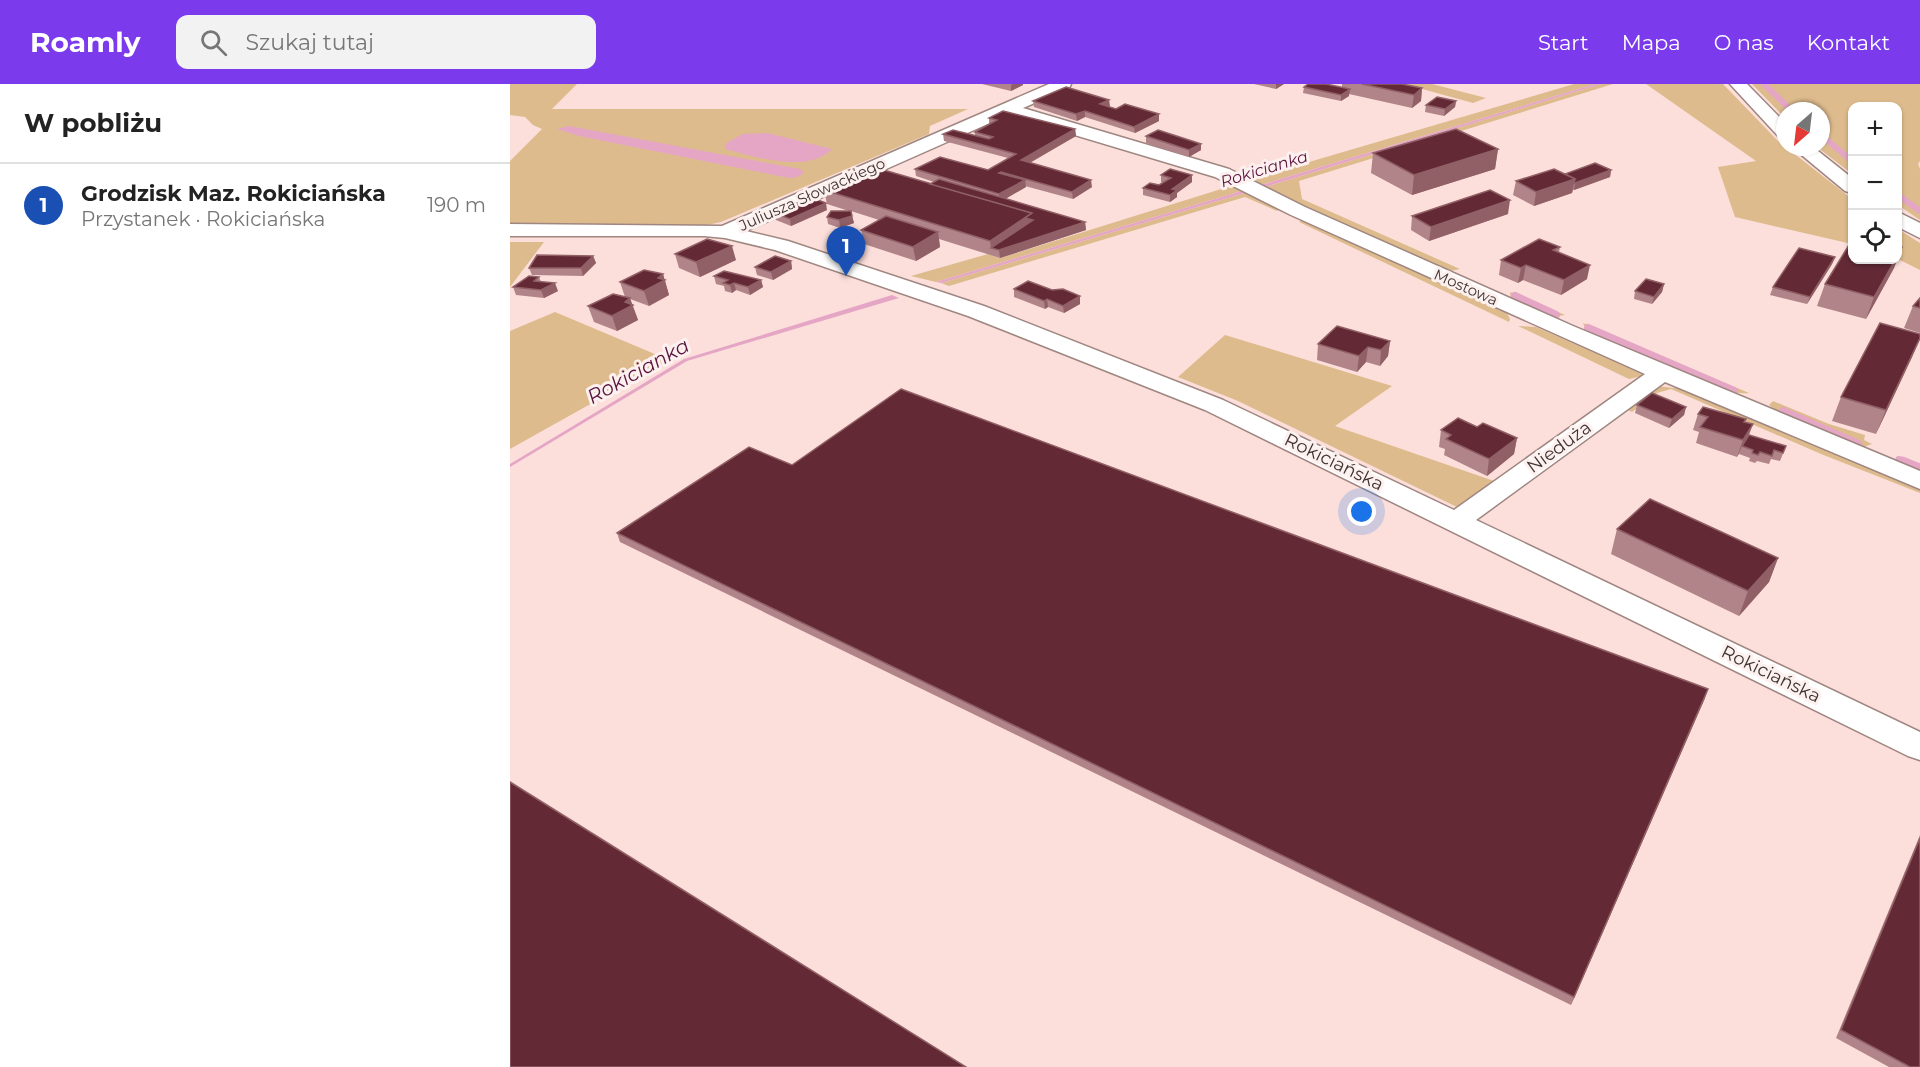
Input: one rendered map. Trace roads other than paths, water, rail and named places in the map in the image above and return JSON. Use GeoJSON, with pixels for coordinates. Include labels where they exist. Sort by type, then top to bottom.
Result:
{"type":"FeatureCollection","features":[{"type":"Feature","properties":{"kind":"street","name":"Juliusza Słowackiego"},"geometry":{"type":"LineString","coordinates":[[510,230],[704,230],[725,232],[1063,84]]}},
{"type":"Feature","properties":{"kind":"street"},"geometry":{"type":"LineString","coordinates":[[1738,84],[1776,124]]}},
{"type":"Feature","properties":{"kind":"street","name":"Mostowa"},"geometry":{"type":"LineString","coordinates":[[1006,109],[1191,162],[1443,277],[1662,373],[1920,481]]}},
{"type":"Feature","properties":{"kind":"street"},"geometry":{"type":"LineString","coordinates":[[1812,156],[1848,184]]}},
{"type":"Feature","properties":{"kind":"street"},"geometry":{"type":"LineString","coordinates":[[1902,221],[1920,232]]}},
{"type":"Feature","properties":{"kind":"street","name":"Rokiciańska"},"geometry":{"type":"LineString","coordinates":[[725,232],[781,245],[976,311],[1214,405],[1920,747]]}},
{"type":"Feature","properties":{"kind":"street","name":"Nieduża"},"geometry":{"type":"LineString","coordinates":[[1457,521],[1662,373]]}},
{"type":"Feature","properties":{"kind":"waterway"},"geometry":{"type":"LineString","coordinates":[[1764,84],[1783,102]]}},
{"type":"Feature","properties":{"kind":"waterway"},"geometry":{"type":"LineString","coordinates":[[1830,143],[1848,158]]}},
{"type":"Feature","properties":{"kind":"waterway"},"geometry":{"type":"LineString","coordinates":[[1902,198],[1920,211]]}},
{"type":"Feature","properties":{"kind":"waterway"},"geometry":{"type":"LineString","coordinates":[[1515,296],[1556,315]]}},
{"type":"Feature","properties":{"kind":"waterway"},"geometry":{"type":"LineString","coordinates":[[1588,328],[1734,391]]}},
{"type":"Feature","properties":{"kind":"waterway"},"geometry":{"type":"LineString","coordinates":[[1783,411],[1858,444]]}},
{"type":"Feature","properties":{"kind":"waterway"},"geometry":{"type":"LineString","coordinates":[[1899,460],[1906,462]]}},
{"type":"Feature","properties":{"kind":"waterway"},"geometry":{"type":"LineString","coordinates":[[1902,461],[1920,468]]}},
{"type":"Feature","properties":{"kind":"place","name":"Grodzisk Maz. Rokiciańska"},"geometry":{"type":"Point","coordinates":[846,276]}},
{"type":"Feature","properties":{"kind":"water label","name":"Rokicianka"},"geometry":{"type":"Point","coordinates":[1264,169]}},
{"type":"Feature","properties":{"kind":"water label","name":"Rokicianka"},"geometry":{"type":"Point","coordinates":[638,371]}}]}
